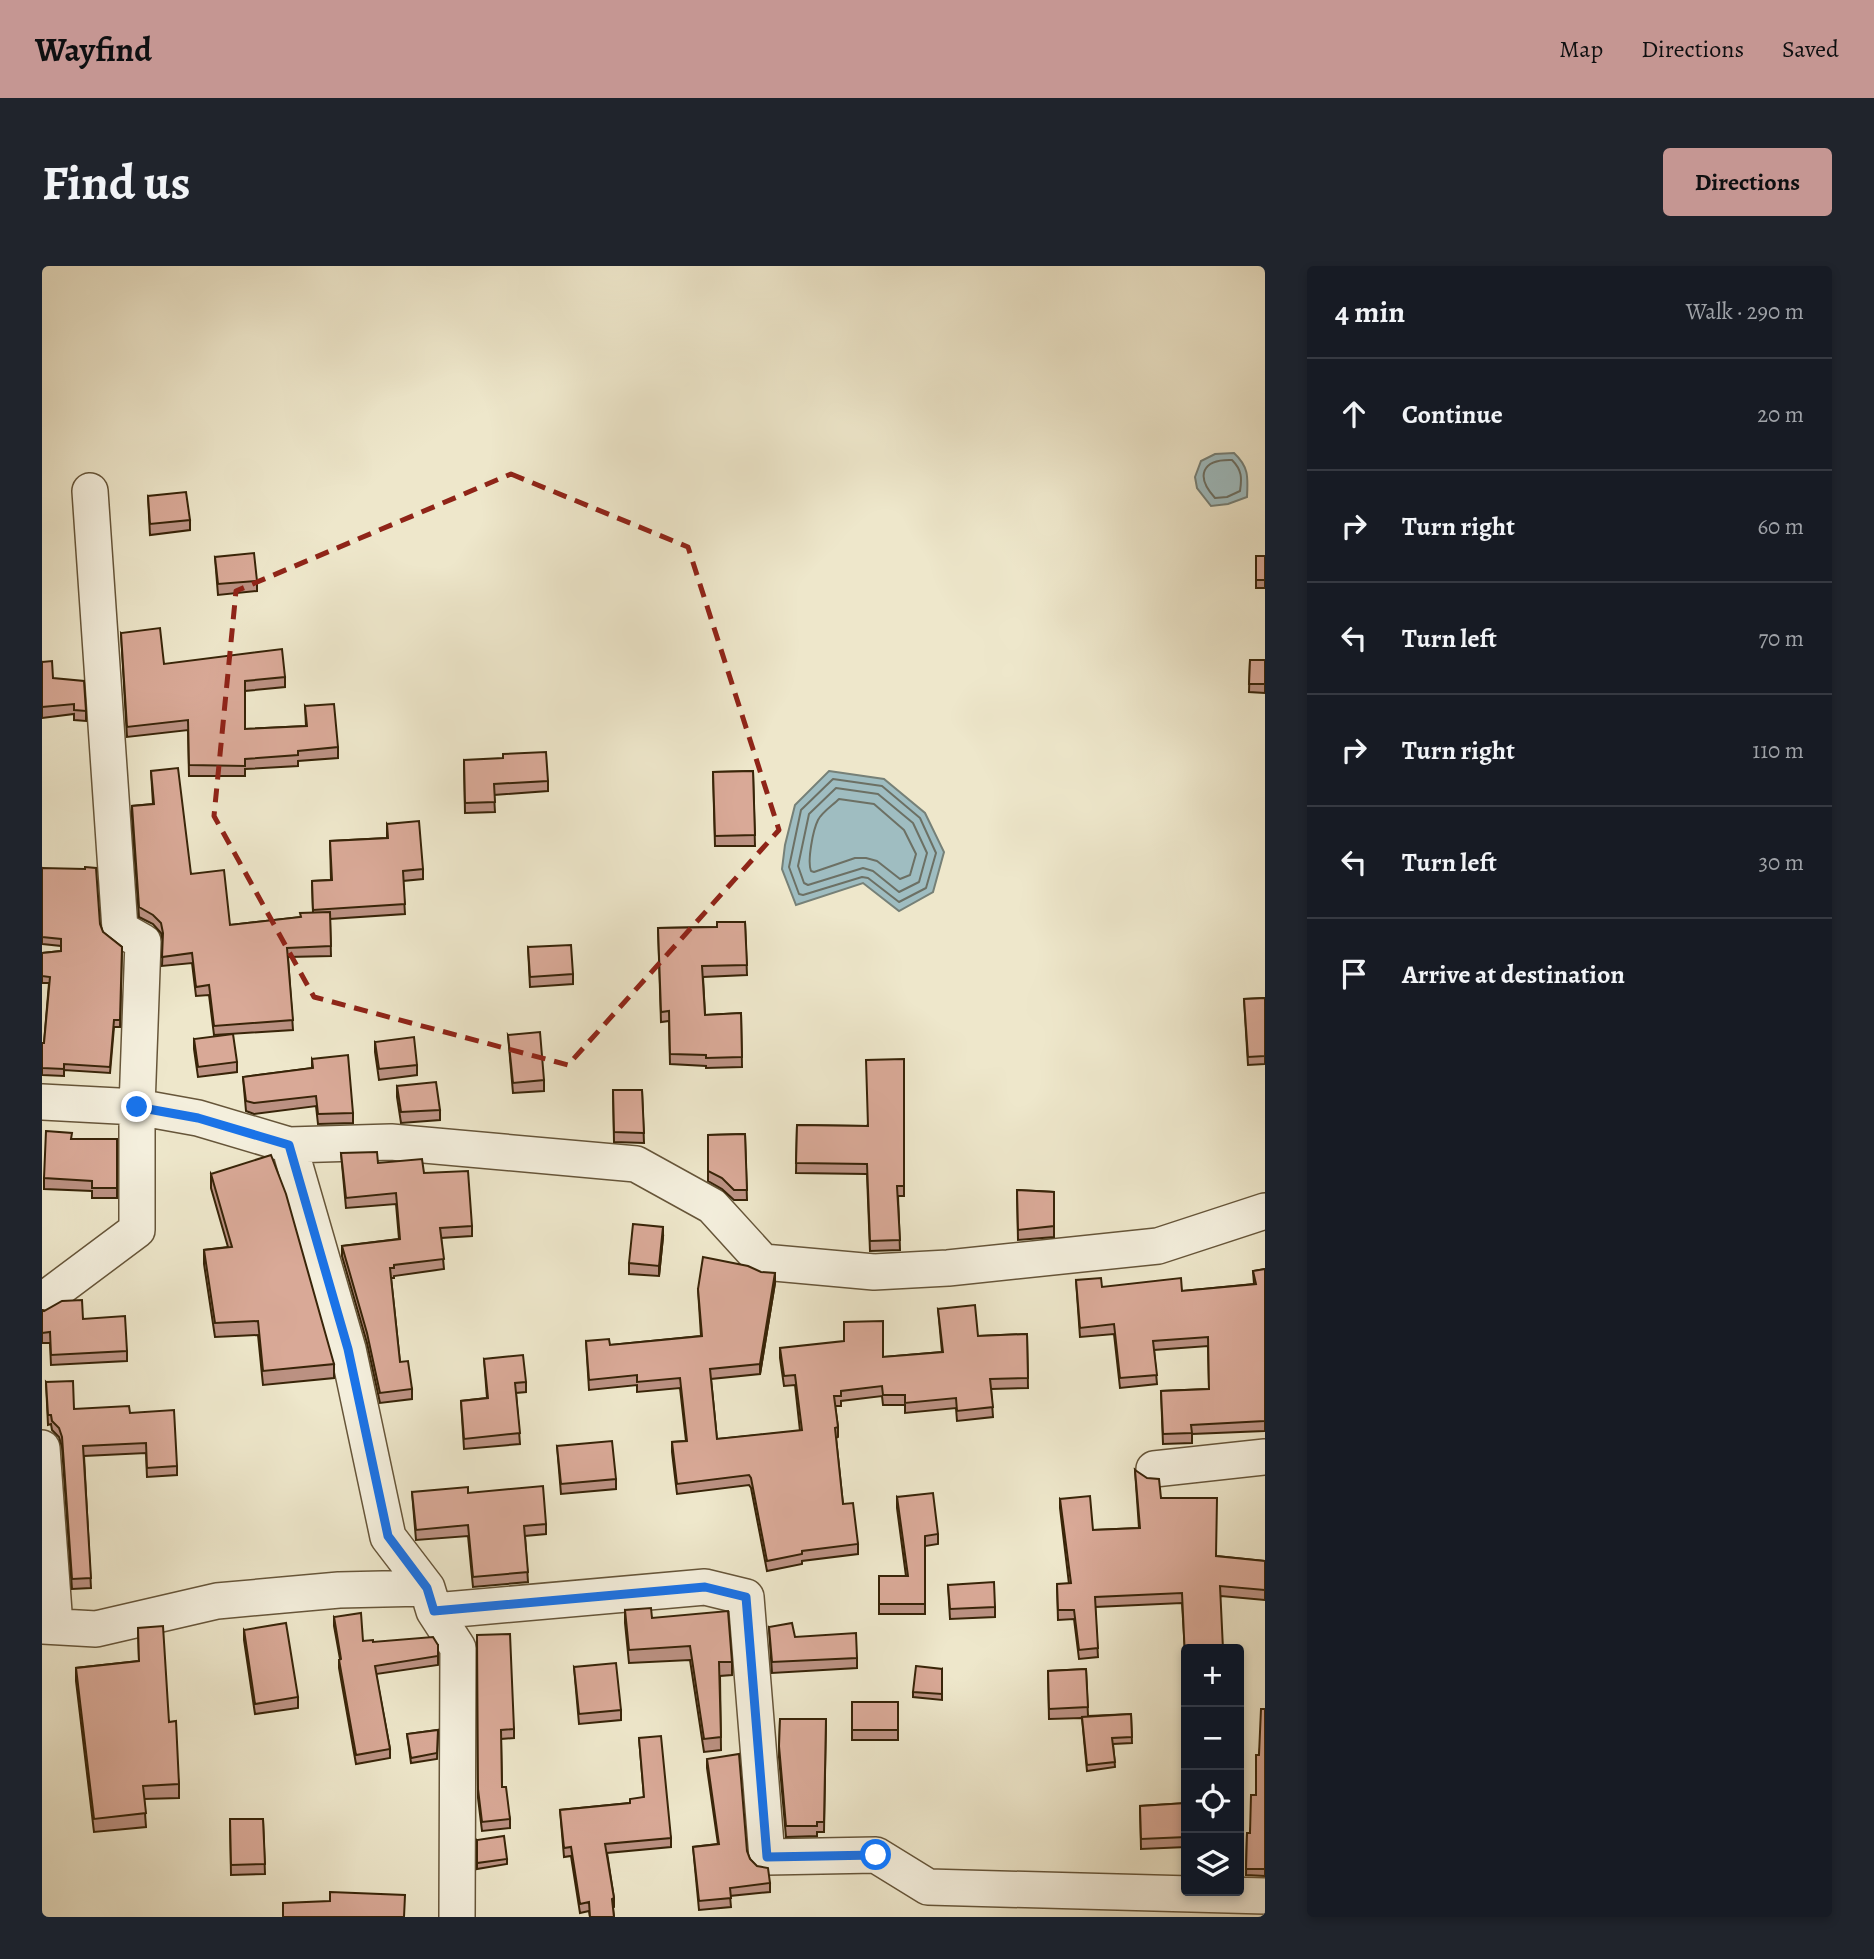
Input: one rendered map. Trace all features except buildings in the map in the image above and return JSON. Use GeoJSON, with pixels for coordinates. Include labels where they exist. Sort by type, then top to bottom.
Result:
{"type":"FeatureCollection","features":[{"type":"Feature","properties":{"kind":"street"},"geometry":{"type":"LineString","coordinates":[[42,1301],[137,1230],[137,1107],[143,942],[120,929],[90,491]]}},
{"type":"Feature","properties":{"kind":"street"},"geometry":{"type":"LineString","coordinates":[[42,1102],[137,1107],[198,1118],[289,1145],[390,1142],[636,1164],[712,1206],[763,1262],[874,1272],[947,1268],[1158,1246],[1265,1211]]}},
{"type":"Feature","properties":{"kind":"street"},"geometry":{"type":"LineString","coordinates":[[289,1145],[348,1349],[388,1536],[458,1648],[457,1917]]}},
{"type":"Feature","properties":{"kind":"street"},"geometry":{"type":"LineString","coordinates":[[42,1448],[49,1626],[96,1629],[217,1601],[339,1590],[430,1600],[705,1587],[746,1597],[767,1857],[876,1855],[928,1887],[1265,1896]]}},
{"type":"Feature","properties":{"kind":"street"},"geometry":{"type":"LineString","coordinates":[[1154,1469],[1265,1457]]}},
{"type":"Feature","properties":{"kind":"highlighted area"},"geometry":{"type":"Polygon","coordinates":[[[511,474],[688,547],[779,830],[568,1065],[314,997],[214,816],[236,591],[511,474]]]}},
{"type":"Feature","properties":{"kind":"water"},"geometry":{"type":"Polygon","coordinates":[[[1234,453],[1246,473],[1247,497],[1228,504],[1211,506],[1197,488],[1195,477],[1201,461],[1215,454],[1234,453]]]}},
{"type":"Feature","properties":{"kind":"water"},"geometry":{"type":"Polygon","coordinates":[[[829,771],[884,779],[925,813],[944,852],[933,892],[899,911],[863,883],[796,905],[782,869],[785,845],[795,805],[829,771]]]}},
{"type":"Feature","properties":{"kind":"route"},"geometry":{"type":"LineString","coordinates":[[137,1107],[198,1118],[289,1145],[348,1349],[388,1536],[427,1588],[434,1611],[705,1587],[746,1597],[767,1857],[876,1855]]}}]}
